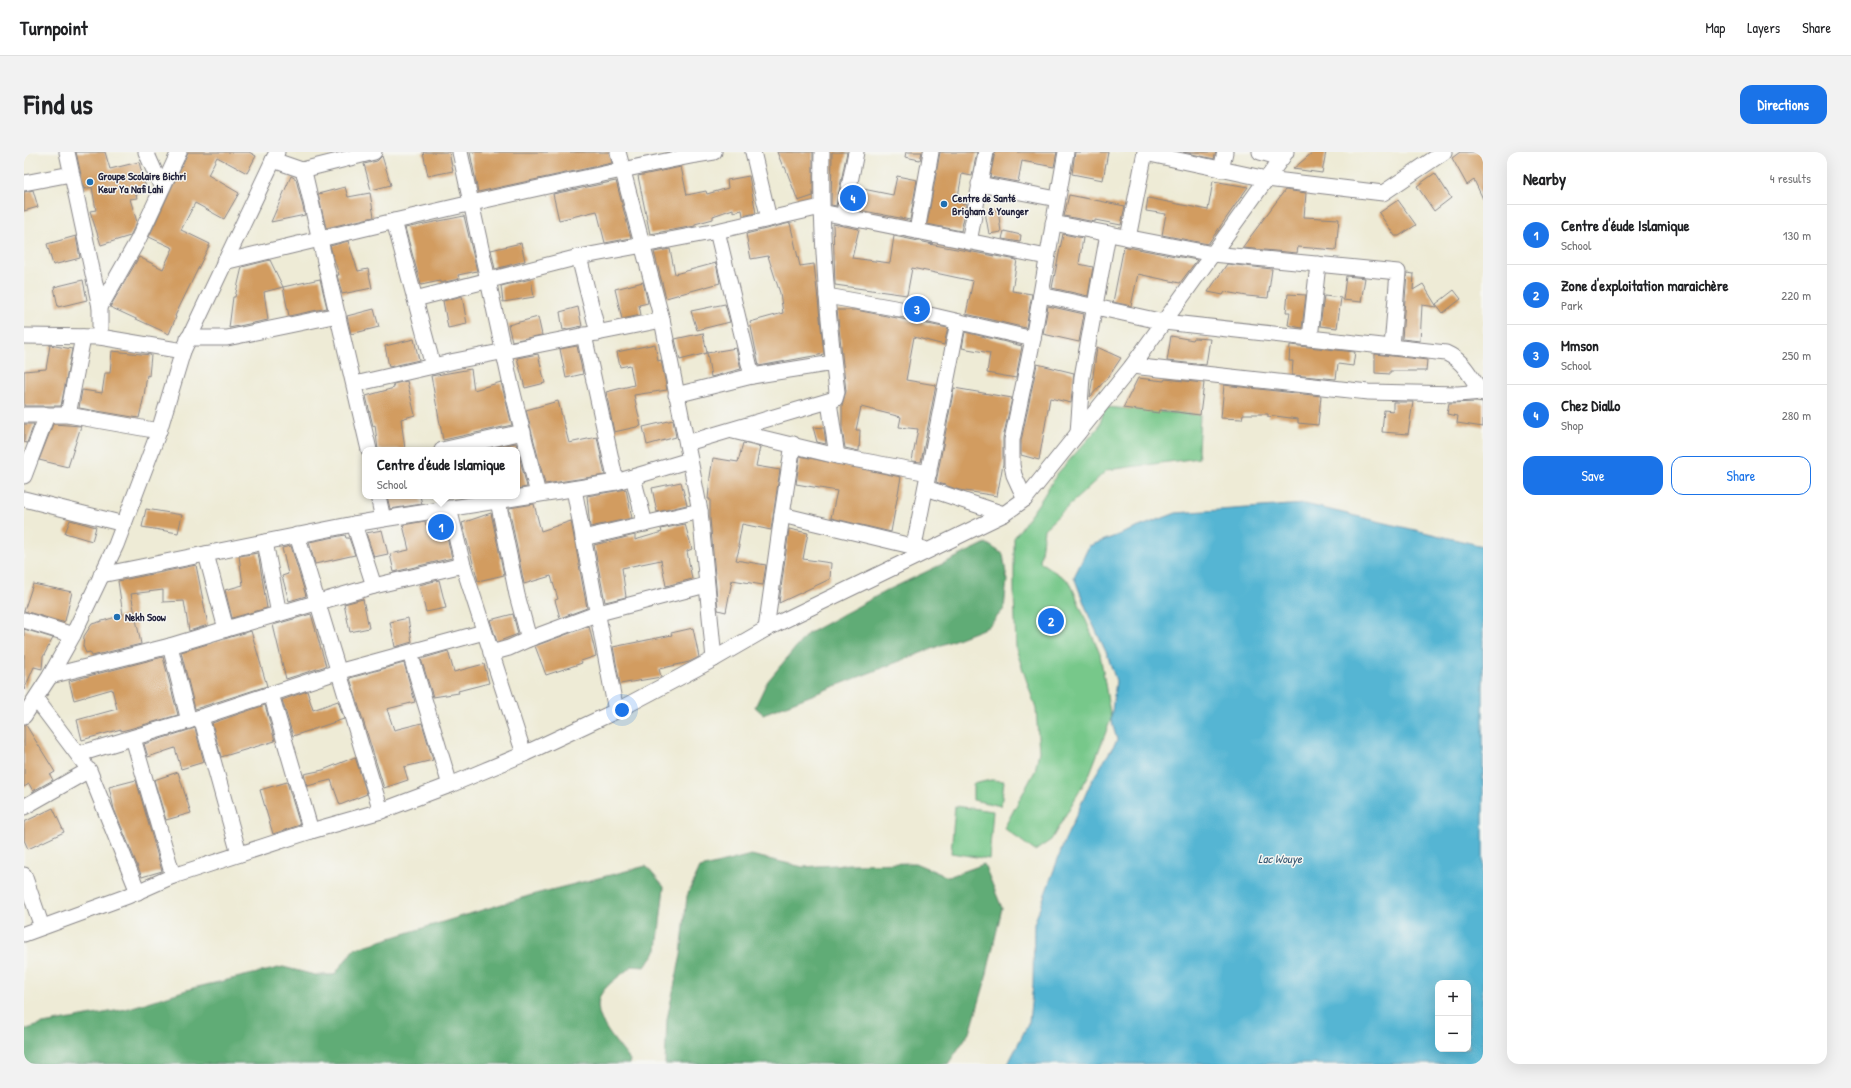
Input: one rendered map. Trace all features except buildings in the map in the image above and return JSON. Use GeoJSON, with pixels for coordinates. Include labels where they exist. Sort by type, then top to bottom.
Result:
{"type":"FeatureCollection","features":[{"type":"Feature","properties":{"kind":"street"},"geometry":{"type":"LineString","coordinates":[[67,152],[90,254],[91,268],[100,307],[100,337]]}},
{"type":"Feature","properties":{"kind":"street"},"geometry":{"type":"LineString","coordinates":[[146,152],[162,188]]}},
{"type":"Feature","properties":{"kind":"street"},"geometry":{"type":"LineString","coordinates":[[100,307],[138,240],[179,152]]}},
{"type":"Feature","properties":{"kind":"street"},"geometry":{"type":"LineString","coordinates":[[24,716],[50,676],[73,635],[124,524],[159,431],[185,345],[275,156],[302,170],[374,152]]}},
{"type":"Feature","properties":{"kind":"street"},"geometry":{"type":"LineString","coordinates":[[460,152],[504,351],[538,494]]}},
{"type":"Feature","properties":{"kind":"street"},"geometry":{"type":"LineString","coordinates":[[618,152],[662,320],[700,511],[714,659]]}},
{"type":"Feature","properties":{"kind":"street"},"geometry":{"type":"LineString","coordinates":[[224,262],[471,203],[695,154],[714,152]]}},
{"type":"Feature","properties":{"kind":"street"},"geometry":{"type":"LineString","coordinates":[[753,152],[769,219]]}},
{"type":"Feature","properties":{"kind":"street"},"geometry":{"type":"LineString","coordinates":[[687,443],[829,402],[837,396],[826,296],[821,210],[822,152]]}},
{"type":"Feature","properties":{"kind":"street"},"geometry":{"type":"LineString","coordinates":[[843,217],[856,152]]}},
{"type":"Feature","properties":{"kind":"street"},"geometry":{"type":"LineString","coordinates":[[917,231],[931,152]]}},
{"type":"Feature","properties":{"kind":"street"},"geometry":{"type":"LineString","coordinates":[[969,242],[986,152]]}},
{"type":"Feature","properties":{"kind":"street"},"geometry":{"type":"LineString","coordinates":[[1025,499],[1014,475],[1011,454],[1041,296],[1066,152]]}},
{"type":"Feature","properties":{"kind":"street"},"geometry":{"type":"LineString","coordinates":[[1221,170],[1224,152]]}},
{"type":"Feature","properties":{"kind":"street"},"geometry":{"type":"LineString","coordinates":[[24,934],[42,926],[138,892],[174,876],[311,831],[381,811],[450,785],[524,754],[616,711],[714,659],[766,629],[931,551],[1004,514],[1025,499],[1132,366],[1284,155],[1260,152]]}},
{"type":"Feature","properties":{"kind":"street"},"geometry":{"type":"LineString","coordinates":[[1128,238],[1145,153],[1266,179],[1383,193],[1444,152]]}},
{"type":"Feature","properties":{"kind":"street"},"geometry":{"type":"LineString","coordinates":[[302,170],[355,384],[368,447]]}},
{"type":"Feature","properties":{"kind":"street"},"geometry":{"type":"LineString","coordinates":[[24,183],[71,174]]}},
{"type":"Feature","properties":{"kind":"street"},"geometry":{"type":"LineString","coordinates":[[979,184],[1057,199]]}},
{"type":"Feature","properties":{"kind":"street"},"geometry":{"type":"LineString","coordinates":[[415,299],[488,279],[579,257],[821,210],[843,217],[1047,257]]}},
{"type":"Feature","properties":{"kind":"street"},"geometry":{"type":"LineString","coordinates":[[394,222],[433,366]]}},
{"type":"Feature","properties":{"kind":"street"},"geometry":{"type":"LineString","coordinates":[[1053,223],[1213,254],[1398,272],[1392,347]]}},
{"type":"Feature","properties":{"kind":"street"},"geometry":{"type":"LineString","coordinates":[[718,231],[752,376]]}},
{"type":"Feature","properties":{"kind":"street"},"geometry":{"type":"LineString","coordinates":[[1078,433],[1082,377],[1108,234]]}},
{"type":"Feature","properties":{"kind":"street"},"geometry":{"type":"LineString","coordinates":[[579,257],[616,482]]}},
{"type":"Feature","properties":{"kind":"street"},"geometry":{"type":"LineString","coordinates":[[1310,338],[1318,264]]}},
{"type":"Feature","properties":{"kind":"street"},"geometry":{"type":"LineString","coordinates":[[826,296],[917,312],[1033,339]]}},
{"type":"Feature","properties":{"kind":"street"},"geometry":{"type":"LineString","coordinates":[[1041,296],[1164,322],[1438,352],[1457,358],[1470,373],[1483,392],[1458,394],[1368,392],[1132,366]]}},
{"type":"Feature","properties":{"kind":"street"},"geometry":{"type":"LineString","coordinates":[[24,336],[100,337],[185,345],[227,338],[338,315]]}},
{"type":"Feature","properties":{"kind":"street"},"geometry":{"type":"LineString","coordinates":[[355,384],[504,351],[662,320]]}},
{"type":"Feature","properties":{"kind":"street"},"geometry":{"type":"LineString","coordinates":[[914,546],[958,322]]}},
{"type":"Feature","properties":{"kind":"street"},"geometry":{"type":"LineString","coordinates":[[68,415],[83,337]]}},
{"type":"Feature","properties":{"kind":"street"},"geometry":{"type":"LineString","coordinates":[[676,395],[752,376],[834,363]]}},
{"type":"Feature","properties":{"kind":"street"},"geometry":{"type":"LineString","coordinates":[[829,402],[837,456]]}},
{"type":"Feature","properties":{"kind":"street"},"geometry":{"type":"LineString","coordinates":[[24,414],[68,415],[159,431]]}},
{"type":"Feature","properties":{"kind":"street"},"geometry":{"type":"LineString","coordinates":[[24,476],[47,415]]}},
{"type":"Feature","properties":{"kind":"street"},"geometry":{"type":"LineString","coordinates":[[730,430],[793,444],[837,456],[929,473]]}},
{"type":"Feature","properties":{"kind":"street"},"geometry":{"type":"LineString","coordinates":[[456,447],[523,432]]}},
{"type":"Feature","properties":{"kind":"street"},"geometry":{"type":"LineString","coordinates":[[766,629],[793,444]]}},
{"type":"Feature","properties":{"kind":"street"},"geometry":{"type":"LineString","coordinates":[[520,497],[616,482],[690,460]]}},
{"type":"Feature","properties":{"kind":"street"},"geometry":{"type":"LineString","coordinates":[[633,477],[645,524]]}},
{"type":"Feature","properties":{"kind":"street"},"geometry":{"type":"LineString","coordinates":[[926,488],[1004,514]]}},
{"type":"Feature","properties":{"kind":"street"},"geometry":{"type":"LineString","coordinates":[[574,489],[616,711]]}},
{"type":"Feature","properties":{"kind":"street"},"geometry":{"type":"LineString","coordinates":[[24,499],[124,524]]}},
{"type":"Feature","properties":{"kind":"street"},"geometry":{"type":"LineString","coordinates":[[379,499],[383,519]]}},
{"type":"Feature","properties":{"kind":"street"},"geometry":{"type":"LineString","coordinates":[[101,575],[354,524],[509,499]]}},
{"type":"Feature","properties":{"kind":"street"},"geometry":{"type":"LineString","coordinates":[[498,501],[517,595],[529,639]]}},
{"type":"Feature","properties":{"kind":"street"},"geometry":{"type":"LineString","coordinates":[[449,508],[463,565],[524,754]]}},
{"type":"Feature","properties":{"kind":"street"},"geometry":{"type":"LineString","coordinates":[[583,538],[700,511]]}},
{"type":"Feature","properties":{"kind":"street"},"geometry":{"type":"LineString","coordinates":[[782,515],[931,551]]}},
{"type":"Feature","properties":{"kind":"street"},"geometry":{"type":"LineString","coordinates":[[354,524],[374,586]]}},
{"type":"Feature","properties":{"kind":"street"},"geometry":{"type":"LineString","coordinates":[[297,535],[381,811]]}},
{"type":"Feature","properties":{"kind":"street"},"geometry":{"type":"LineString","coordinates":[[265,542],[280,614]]}},
{"type":"Feature","properties":{"kind":"street"},"geometry":{"type":"LineString","coordinates":[[206,554],[226,630]]}},
{"type":"Feature","properties":{"kind":"street"},"geometry":{"type":"LineString","coordinates":[[50,676],[170,646],[374,586],[463,565]]}},
{"type":"Feature","properties":{"kind":"street"},"geometry":{"type":"LineString","coordinates":[[491,653],[510,648],[529,639],[598,613],[706,585]]}},
{"type":"Feature","properties":{"kind":"street"},"geometry":{"type":"LineString","coordinates":[[24,620],[73,635]]}},
{"type":"Feature","properties":{"kind":"street"},"geometry":{"type":"LineString","coordinates":[[79,754],[195,719],[339,672],[484,632]]}},
{"type":"Feature","properties":{"kind":"street"},"geometry":{"type":"LineString","coordinates":[[170,646],[239,854]]}},
{"type":"Feature","properties":{"kind":"street"},"geometry":{"type":"LineString","coordinates":[[410,653],[450,785]]}},
{"type":"Feature","properties":{"kind":"street"},"geometry":{"type":"LineString","coordinates":[[271,694],[311,831]]}},
{"type":"Feature","properties":{"kind":"street"},"geometry":{"type":"LineString","coordinates":[[36,699],[79,754],[89,770],[138,892]]}},
{"type":"Feature","properties":{"kind":"street"},"geometry":{"type":"LineString","coordinates":[[133,738],[174,876]]}},
{"type":"Feature","properties":{"kind":"street"},"geometry":{"type":"LineString","coordinates":[[24,807],[89,770]]}},
{"type":"Feature","properties":{"kind":"street"},"geometry":{"type":"LineString","coordinates":[[24,876],[42,926]]}},
{"type":"Feature","properties":{"kind":"green space"},"geometry":{"type":"Polygon","coordinates":[[[1105,407],[1200,415],[1199,458],[1107,470],[1044,529],[1040,562],[1070,582],[1100,654],[1111,719],[1090,773],[1051,840],[1035,851],[1004,828],[1035,771],[1039,751],[1036,709],[1016,649],[1014,538],[1041,500],[1057,474],[1099,427],[1105,407]]]}},
{"type":"Feature","properties":{"kind":"green space"},"geometry":{"type":"Polygon","coordinates":[[[986,543],[1003,554],[1007,580],[1004,609],[988,627],[763,714],[755,707],[767,682],[807,634],[886,591],[986,543]]]}},
{"type":"Feature","properties":{"kind":"green space"},"geometry":{"type":"Polygon","coordinates":[[[991,780],[1004,781],[1001,806],[973,800],[973,784],[991,780]]]}},
{"type":"Feature","properties":{"kind":"green space"},"geometry":{"type":"Polygon","coordinates":[[[955,806],[993,811],[989,859],[951,853],[955,806]]]}},
{"type":"Feature","properties":{"kind":"green space"},"geometry":{"type":"Polygon","coordinates":[[[751,855],[803,867],[850,864],[915,863],[948,877],[984,864],[1002,908],[985,982],[971,1030],[948,1064],[665,1064],[667,1019],[681,955],[687,896],[700,868],[751,855]]]}},
{"type":"Feature","properties":{"kind":"green space"},"geometry":{"type":"Polygon","coordinates":[[[646,866],[664,887],[657,950],[645,967],[632,966],[607,987],[599,999],[598,1008],[600,1017],[611,1036],[630,1060],[629,1064],[24,1064],[24,1030],[43,1024],[126,1009],[193,988],[283,967],[315,975],[334,975],[354,949],[535,894],[646,866]]]}},
{"type":"Feature","properties":{"kind":"water","name":"Lac Wouye"},"geometry":{"type":"Polygon","coordinates":[[[1305,504],[1483,546],[1483,1064],[1008,1064],[1029,1022],[1033,984],[1034,924],[1065,840],[1091,782],[1117,740],[1111,719],[1116,681],[1107,654],[1089,616],[1074,577],[1089,546],[1176,513],[1305,504]]]}},
{"type":"Feature","properties":{"kind":"place","name":"Groupe Scolaire Bichri Keur Ya Nafi Lahi"},"geometry":{"type":"Point","coordinates":[90,182]}},
{"type":"Feature","properties":{"kind":"place","name":"Chez Diallo"},"geometry":{"type":"Point","coordinates":[853,198]}},
{"type":"Feature","properties":{"kind":"place","name":"Centre de Santé Brigham & Younger"},"geometry":{"type":"Point","coordinates":[944,204]}},
{"type":"Feature","properties":{"kind":"place","name":"Mmson"},"geometry":{"type":"Point","coordinates":[917,309]}},
{"type":"Feature","properties":{"kind":"place","name":"Centre d'éude Islamique"},"geometry":{"type":"Point","coordinates":[441,527]}},
{"type":"Feature","properties":{"kind":"place","name":"Nekh Soow"},"geometry":{"type":"Point","coordinates":[117,617]}},
{"type":"Feature","properties":{"kind":"place","name":"Zone d'exploitation maraichère"},"geometry":{"type":"Point","coordinates":[1051,621]}}]}
